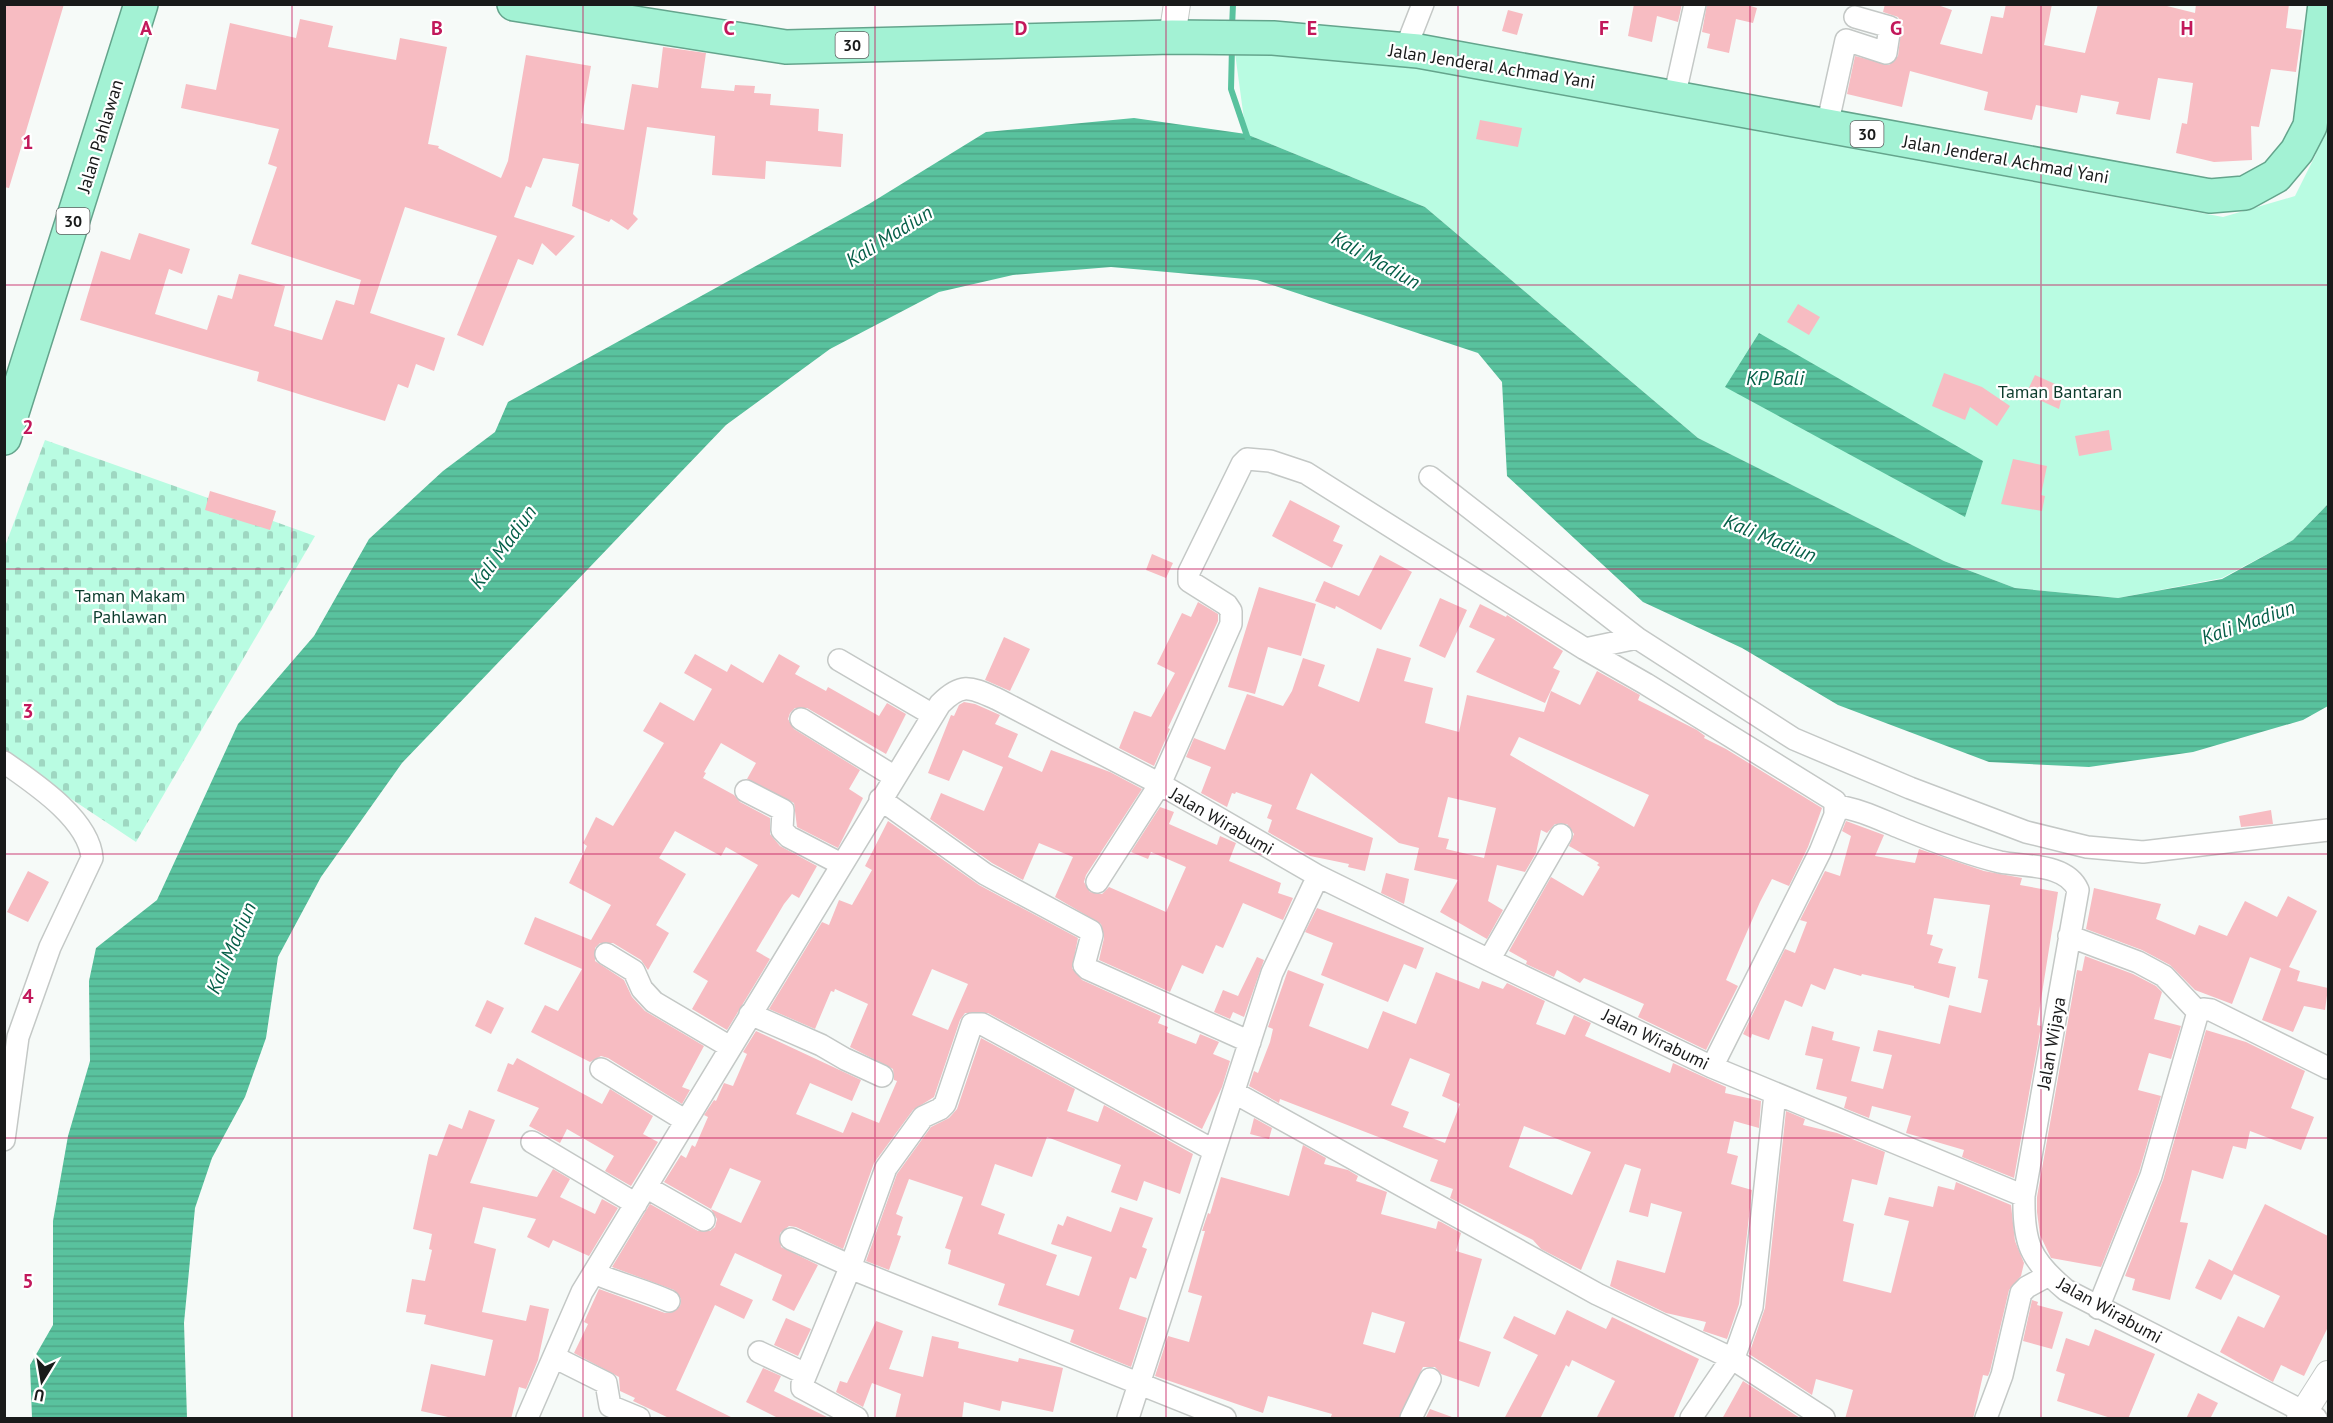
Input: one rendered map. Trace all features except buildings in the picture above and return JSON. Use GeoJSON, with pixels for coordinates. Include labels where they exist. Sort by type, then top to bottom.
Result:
{"type":"FeatureCollection","features":[{"type":"Feature","properties":{"kind":"highway","name":"Jalan Pahlawan"},"geometry":{"type":"LineString","coordinates":[[4,438],[141,4]]}},
{"type":"Feature","properties":{"kind":"highway","name":"Jalan Jenderal Achmad Yani"},"geometry":{"type":"LineString","coordinates":[[514,4],[786,47],[1273,38],[1405,50],[2210,196],[2245,193],[2276,176],[2297,151],[2310,126],[2325,4]]}},
{"type":"Feature","properties":{"kind":"street"},"geometry":{"type":"LineString","coordinates":[[1177,4],[1183,38]]}},
{"type":"Feature","properties":{"kind":"street"},"geometry":{"type":"LineString","coordinates":[[1405,50],[1422,4]]}},
{"type":"Feature","properties":{"kind":"street"},"geometry":{"type":"LineString","coordinates":[[1674,98],[1695,4]]}},
{"type":"Feature","properties":{"kind":"street"},"geometry":{"type":"LineString","coordinates":[[1827,126],[1846,40],[1886,53],[1890,27],[1866,14]]}},
{"type":"Feature","properties":{"kind":"street"},"geometry":{"type":"LineString","coordinates":[[1097,882],[1160,784],[1231,624],[1231,611],[1227,605],[1189,581],[1188,578],[1242,464],[1247,459],[1270,461],[1306,473],[1585,649],[1829,795],[1836,806],[1835,815],[1820,852],[1712,1066]]}},
{"type":"Feature","properties":{"kind":"street"},"geometry":{"type":"LineString","coordinates":[[1430,477],[1637,638],[1794,739],[1910,788],[2026,832],[2087,847],[2143,852],[2328,830]]}},
{"type":"Feature","properties":{"kind":"street"},"geometry":{"type":"LineString","coordinates":[[1585,649],[1637,638]]}},
{"type":"Feature","properties":{"kind":"street"},"geometry":{"type":"LineString","coordinates":[[527,1419],[582,1292],[933,715],[839,660]]}},
{"type":"Feature","properties":{"kind":"street","name":"Jalan Wirabumi"},"geometry":{"type":"LineString","coordinates":[[933,715],[951,693],[963,687],[997,699],[1160,784],[1318,876],[1489,960],[1775,1094],[2024,1196],[2026,1238],[2039,1266],[2066,1290],[2307,1416]]}},
{"type":"Feature","properties":{"kind":"street"},"geometry":{"type":"LineString","coordinates":[[801,719],[895,777]]}},
{"type":"Feature","properties":{"kind":"street"},"geometry":{"type":"LineString","coordinates":[[4,762],[44,791],[73,820],[87,838],[92,858],[51,947],[18,1037],[4,1140]]}},
{"type":"Feature","properties":{"kind":"street"},"geometry":{"type":"LineString","coordinates":[[746,791],[783,810],[781,825],[789,837],[841,864]]}},
{"type":"Feature","properties":{"kind":"street"},"geometry":{"type":"LineString","coordinates":[[880,799],[985,874],[1091,931],[1084,965],[1088,969],[1250,1042]]}},
{"type":"Feature","properties":{"kind":"street","name":"Jalan Wijaya"},"geometry":{"type":"LineString","coordinates":[[1836,806],[1853,808],[1955,848],[2000,861],[2063,873],[2073,879],[2078,890],[2024,1196]]}},
{"type":"Feature","properties":{"kind":"street"},"geometry":{"type":"LineString","coordinates":[[1489,960],[1561,835]]}},
{"type":"Feature","properties":{"kind":"street"},"geometry":{"type":"LineString","coordinates":[[1128,1419],[1272,973],[1318,876]]}},
{"type":"Feature","properties":{"kind":"street"},"geometry":{"type":"LineString","coordinates":[[2069,936],[2138,962],[2164,976],[2198,1012]]}},
{"type":"Feature","properties":{"kind":"street"},"geometry":{"type":"LineString","coordinates":[[606,954],[634,971],[642,989],[654,1002],[730,1047]]}},
{"type":"Feature","properties":{"kind":"street"},"geometry":{"type":"LineString","coordinates":[[2098,1308],[2151,1176],[2198,1012],[2203,1009],[2211,1010],[2328,1068]]}},
{"type":"Feature","properties":{"kind":"street"},"geometry":{"type":"LineString","coordinates":[[750,1014],[821,1045],[882,1076]]}},
{"type":"Feature","properties":{"kind":"street"},"geometry":{"type":"LineString","coordinates":[[857,1419],[802,1388],[806,1374],[850,1267],[886,1168],[923,1117],[945,1104],[972,1024],[975,1022],[1213,1150]]}},
{"type":"Feature","properties":{"kind":"street"},"geometry":{"type":"LineString","coordinates":[[601,1069],[686,1121]]}},
{"type":"Feature","properties":{"kind":"street"},"geometry":{"type":"LineString","coordinates":[[1235,1093],[1597,1294],[1731,1358],[1824,1419]]}},
{"type":"Feature","properties":{"kind":"street"},"geometry":{"type":"LineString","coordinates":[[1691,1419],[1743,1339],[1752,1307],[1775,1094]]}},
{"type":"Feature","properties":{"kind":"street"},"geometry":{"type":"LineString","coordinates":[[532,1142],[641,1195],[704,1220]]}},
{"type":"Feature","properties":{"kind":"street"},"geometry":{"type":"LineString","coordinates":[[791,1239],[850,1267],[1225,1419]]}},
{"type":"Feature","properties":{"kind":"street"},"geometry":{"type":"LineString","coordinates":[[594,1273],[623,1286],[669,1301]]}},
{"type":"Feature","properties":{"kind":"street"},"geometry":{"type":"LineString","coordinates":[[1986,1419],[2002,1375],[2021,1293],[2027,1287],[2049,1275]]}},
{"type":"Feature","properties":{"kind":"street"},"geometry":{"type":"LineString","coordinates":[[759,1352],[806,1374]]}},
{"type":"Feature","properties":{"kind":"street"},"geometry":{"type":"LineString","coordinates":[[554,1357],[606,1383],[610,1406],[639,1419]]}},
{"type":"Feature","properties":{"kind":"street"},"geometry":{"type":"LineString","coordinates":[[2307,1416],[2328,1374]]}},
{"type":"Feature","properties":{"kind":"street"},"geometry":{"type":"LineString","coordinates":[[1411,1419],[1430,1379]]}},
{"type":"Feature","properties":{"kind":"green space","name":"Taman Bantaran"},"geometry":{"type":"Polygon","coordinates":[[[1235,53],[1386,61],[2223,217],[2295,196],[2316,154],[2328,71],[2328,504],[2293,540],[2222,578],[2118,598],[2015,588],[1944,561],[1698,438],[1425,207],[1246,134],[1235,53]]]}},
{"type":"Feature","properties":{"kind":"green space","name":"Taman Makam Pahlawan"},"geometry":{"type":"Polygon","coordinates":[[[45,440],[315,536],[136,842],[5,755],[4,549],[45,440]]]}},
{"type":"Feature","properties":{"kind":"water","name":"Kali Madiun"},"geometry":{"type":"Polygon","coordinates":[[[1134,118],[1246,134],[1425,207],[1698,438],[1944,561],[2015,588],[2118,598],[2222,579],[2293,540],[2328,504],[2328,706],[2303,720],[2193,752],[2089,767],[1989,762],[1838,705],[1742,648],[1643,602],[1507,476],[1502,382],[1478,353],[1257,280],[1111,267],[1013,275],[939,292],[830,349],[726,425],[402,763],[321,877],[278,957],[266,1038],[245,1097],[212,1158],[195,1208],[184,1323],[187,1418],[32,1418],[30,1365],[53,1325],[53,1221],[68,1136],[90,1061],[89,981],[96,948],[157,900],[238,724],[314,636],[369,539],[443,471],[495,432],[508,402],[869,204],[986,132],[1134,118]]]}},
{"type":"Feature","properties":{"kind":"water","name":"KP Bali"},"geometry":{"type":"Polygon","coordinates":[[[1759,333],[1983,461],[1965,517],[1725,387],[1759,333]]]}},
{"type":"Feature","properties":{"kind":"waterway"},"geometry":{"type":"LineString","coordinates":[[1232,28],[1233,4]]}},
{"type":"Feature","properties":{"kind":"waterway"},"geometry":{"type":"LineString","coordinates":[[1232,47],[1231,89],[1249,142]]}}]}
